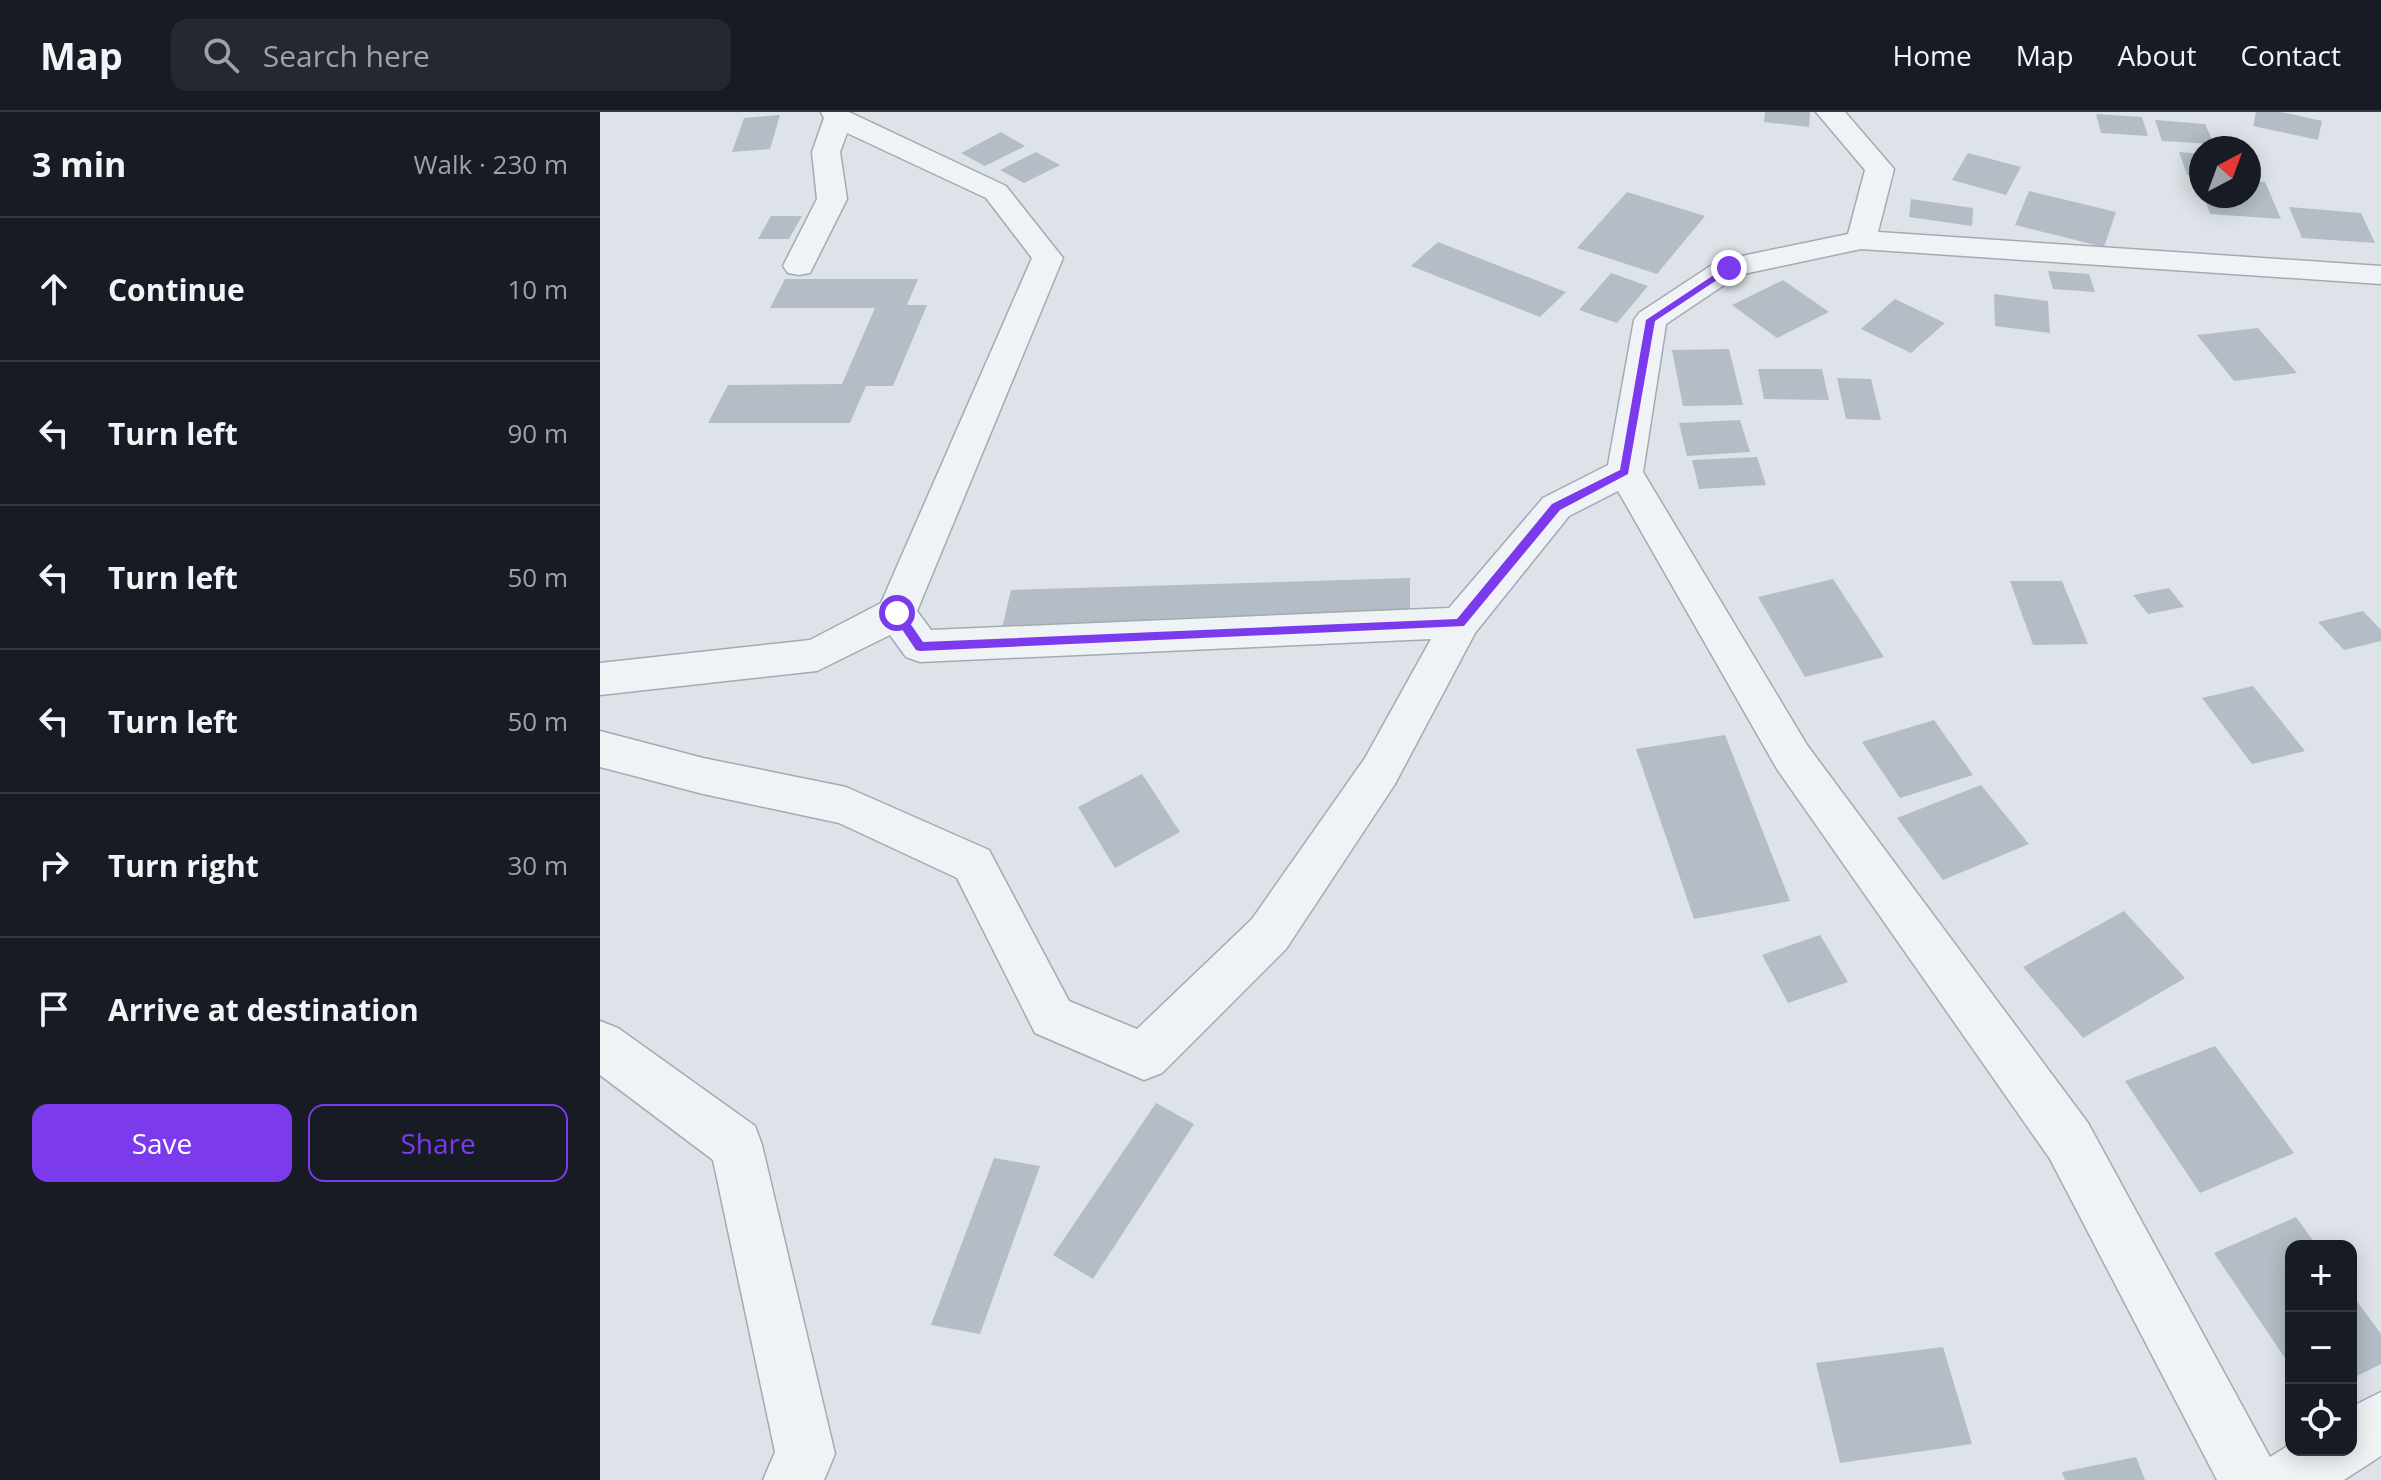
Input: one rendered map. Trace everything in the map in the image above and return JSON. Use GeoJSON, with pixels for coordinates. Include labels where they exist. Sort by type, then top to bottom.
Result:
{"type":"FeatureCollection","features":[{"type":"Feature","properties":{"kind":"street"},"geometry":{"type":"LineString","coordinates":[[1830,112],[1880,169],[1861,240]]}},
{"type":"Feature","properties":{"kind":"street"},"geometry":{"type":"LineString","coordinates":[[600,679],[817,655],[897,613],[1048,258],[996,192],[837,115],[826,152],[832,199],[799,266]]}},
{"type":"Feature","properties":{"kind":"street"},"geometry":{"type":"LineString","coordinates":[[2250,1480],[2069,1141],[1792,757],[1625,472],[1650,320],[1729,268],[1861,240],[2381,275]]}},
{"type":"Feature","properties":{"kind":"street"},"geometry":{"type":"LineString","coordinates":[[600,749],[703,776],[846,806],[973,864],[1052,1017],[1144,1056],[1269,934],[1380,771],[1460,623],[1556,507],[1625,472]]}},
{"type":"Feature","properties":{"kind":"street"},"geometry":{"type":"LineString","coordinates":[[897,613],[920,646],[1460,623]]}},
{"type":"Feature","properties":{"kind":"street"},"geometry":{"type":"LineString","coordinates":[[600,1045],[736,1145],[805,1454],[793,1480]]}},
{"type":"Feature","properties":{"kind":"street"},"geometry":{"type":"LineString","coordinates":[[2357,1437],[2381,1422]]}},
{"type":"Feature","properties":{"kind":"street"},"geometry":{"type":"LineString","coordinates":[[2289,1480],[2327,1456]]}},
{"type":"Feature","properties":{"kind":"building"},"geometry":{"type":"Polygon","coordinates":[[[1765,112],[1810,112],[1809,127],[1764,122],[1765,112]]]}},
{"type":"Feature","properties":{"kind":"building"},"geometry":{"type":"Polygon","coordinates":[[[2256,112],[2281,112],[2322,121],[2318,140],[2253,126],[2256,112]]]}},
{"type":"Feature","properties":{"kind":"building"},"geometry":{"type":"Polygon","coordinates":[[[2096,114],[2142,117],[2148,136],[2101,133],[2096,114]]]}},
{"type":"Feature","properties":{"kind":"building"},"geometry":{"type":"Polygon","coordinates":[[[780,115],[770,149],[732,152],[744,118],[780,115]]]}},
{"type":"Feature","properties":{"kind":"building"},"geometry":{"type":"Polygon","coordinates":[[[2155,120],[2205,124],[2210,136],[2189,136],[2189,143],[2162,141],[2155,120]]]}},
{"type":"Feature","properties":{"kind":"building"},"geometry":{"type":"Polygon","coordinates":[[[1001,132],[1025,146],[985,166],[961,153],[1001,132]]]}},
{"type":"Feature","properties":{"kind":"building"},"geometry":{"type":"Polygon","coordinates":[[[1036,152],[1060,165],[1024,183],[1000,170],[1036,152]]]}},
{"type":"Feature","properties":{"kind":"building"},"geometry":{"type":"Polygon","coordinates":[[[2179,152],[2189,153],[2187,175],[2179,152]]]}},
{"type":"Feature","properties":{"kind":"building"},"geometry":{"type":"Polygon","coordinates":[[[1968,153],[2021,167],[2006,195],[1952,180],[1968,153]]]}},
{"type":"Feature","properties":{"kind":"building"},"geometry":{"type":"Polygon","coordinates":[[[2261,182],[2265,182],[2281,219],[2210,214],[2208,208],[2261,208],[2261,182]]]}},
{"type":"Feature","properties":{"kind":"building"},"geometry":{"type":"Polygon","coordinates":[[[2029,191],[2116,212],[2104,247],[2015,225],[2029,191]]]}},
{"type":"Feature","properties":{"kind":"building"},"geometry":{"type":"Polygon","coordinates":[[[1627,192],[1705,216],[1657,274],[1577,248],[1627,192]]]}},
{"type":"Feature","properties":{"kind":"building"},"geometry":{"type":"Polygon","coordinates":[[[1911,199],[1973,208],[1972,226],[1909,217],[1911,199]]]}},
{"type":"Feature","properties":{"kind":"building"},"geometry":{"type":"Polygon","coordinates":[[[2289,207],[2361,213],[2375,243],[2302,238],[2289,207]]]}},
{"type":"Feature","properties":{"kind":"building"},"geometry":{"type":"Polygon","coordinates":[[[771,216],[802,216],[789,239],[758,239],[771,216]]]}},
{"type":"Feature","properties":{"kind":"building"},"geometry":{"type":"Polygon","coordinates":[[[1438,242],[1566,292],[1540,317],[1411,266],[1438,242]]]}},
{"type":"Feature","properties":{"kind":"building"},"geometry":{"type":"Polygon","coordinates":[[[2048,271],[2089,274],[2095,292],[2053,289],[2048,271]]]}},
{"type":"Feature","properties":{"kind":"building"},"geometry":{"type":"Polygon","coordinates":[[[1611,273],[1648,286],[1617,323],[1579,310],[1611,273]]]}},
{"type":"Feature","properties":{"kind":"building"},"geometry":{"type":"Polygon","coordinates":[[[785,279],[918,279],[907,305],[927,305],[893,386],[866,386],[850,423],[708,423],[728,385],[842,384],[875,308],[770,308],[785,279]]]}},
{"type":"Feature","properties":{"kind":"building"},"geometry":{"type":"Polygon","coordinates":[[[1783,280],[1829,312],[1777,338],[1732,305],[1783,280]]]}},
{"type":"Feature","properties":{"kind":"building"},"geometry":{"type":"Polygon","coordinates":[[[1994,294],[2048,301],[2050,333],[1995,326],[1994,294]]]}},
{"type":"Feature","properties":{"kind":"building"},"geometry":{"type":"Polygon","coordinates":[[[1895,299],[1945,323],[1911,353],[1861,329],[1895,299]]]}},
{"type":"Feature","properties":{"kind":"building"},"geometry":{"type":"Polygon","coordinates":[[[2258,328],[2297,373],[2234,381],[2197,335],[2258,328]]]}},
{"type":"Feature","properties":{"kind":"building"},"geometry":{"type":"Polygon","coordinates":[[[1729,349],[1743,405],[1683,406],[1672,350],[1729,349]]]}},
{"type":"Feature","properties":{"kind":"building"},"geometry":{"type":"Polygon","coordinates":[[[1758,369],[1822,369],[1829,400],[1764,399],[1758,369]]]}},
{"type":"Feature","properties":{"kind":"building"},"geometry":{"type":"Polygon","coordinates":[[[1837,378],[1871,379],[1881,420],[1846,419],[1837,378]]]}},
{"type":"Feature","properties":{"kind":"building"},"geometry":{"type":"Polygon","coordinates":[[[1740,420],[1750,452],[1687,456],[1679,423],[1740,420]]]}},
{"type":"Feature","properties":{"kind":"building"},"geometry":{"type":"Polygon","coordinates":[[[1757,457],[1766,485],[1699,489],[1692,460],[1757,457]]]}},
{"type":"Feature","properties":{"kind":"building"},"geometry":{"type":"Polygon","coordinates":[[[1410,578],[1410,615],[1002,628],[1011,590],[1410,578]]]}},
{"type":"Feature","properties":{"kind":"building"},"geometry":{"type":"Polygon","coordinates":[[[1833,579],[1884,657],[1805,677],[1758,597],[1833,579]]]}},
{"type":"Feature","properties":{"kind":"building"},"geometry":{"type":"Polygon","coordinates":[[[2010,581],[2062,581],[2088,644],[2033,645],[2010,581]]]}},
{"type":"Feature","properties":{"kind":"building"},"geometry":{"type":"Polygon","coordinates":[[[2169,588],[2184,607],[2148,614],[2133,595],[2169,588]]]}},
{"type":"Feature","properties":{"kind":"building"},"geometry":{"type":"Polygon","coordinates":[[[2363,611],[2381,630],[2381,641],[2344,650],[2318,622],[2363,611]]]}},
{"type":"Feature","properties":{"kind":"building"},"geometry":{"type":"Polygon","coordinates":[[[2253,686],[2305,751],[2252,764],[2202,698],[2253,686]]]}},
{"type":"Feature","properties":{"kind":"building"},"geometry":{"type":"Polygon","coordinates":[[[1934,720],[1973,775],[1900,798],[1862,742],[1934,720]]]}},
{"type":"Feature","properties":{"kind":"building"},"geometry":{"type":"Polygon","coordinates":[[[1725,735],[1790,901],[1694,919],[1636,749],[1725,735]]]}},
{"type":"Feature","properties":{"kind":"building"},"geometry":{"type":"Polygon","coordinates":[[[1142,774],[1180,832],[1115,868],[1078,807],[1142,774]]]}},
{"type":"Feature","properties":{"kind":"building"},"geometry":{"type":"Polygon","coordinates":[[[1981,785],[2029,844],[1943,880],[1897,818],[1981,785]]]}},
{"type":"Feature","properties":{"kind":"building"},"geometry":{"type":"Polygon","coordinates":[[[2124,911],[2185,978],[2083,1038],[2023,967],[2124,911]]]}},
{"type":"Feature","properties":{"kind":"building"},"geometry":{"type":"Polygon","coordinates":[[[1820,935],[1848,982],[1788,1003],[1762,955],[1820,935]]]}},
{"type":"Feature","properties":{"kind":"building"},"geometry":{"type":"Polygon","coordinates":[[[2215,1046],[2294,1153],[2200,1193],[2125,1081],[2215,1046]]]}},
{"type":"Feature","properties":{"kind":"building"},"geometry":{"type":"Polygon","coordinates":[[[1156,1103],[1194,1124],[1093,1279],[1053,1255],[1156,1103]]]}},
{"type":"Feature","properties":{"kind":"building"},"geometry":{"type":"Polygon","coordinates":[[[994,1158],[1040,1166],[980,1334],[931,1325],[994,1158]]]}},
{"type":"Feature","properties":{"kind":"building"},"geometry":{"type":"Polygon","coordinates":[[[2296,1217],[2313,1240],[2285,1240],[2285,1358],[2214,1253],[2296,1217]]]}},
{"type":"Feature","properties":{"kind":"building"},"geometry":{"type":"Polygon","coordinates":[[[2357,1301],[2381,1334],[2381,1364],[2357,1376],[2357,1301]]]}},
{"type":"Feature","properties":{"kind":"building"},"geometry":{"type":"Polygon","coordinates":[[[1943,1347],[1972,1444],[1840,1463],[1816,1363],[1943,1347]]]}},
{"type":"Feature","properties":{"kind":"building"},"geometry":{"type":"Polygon","coordinates":[[[2136,1457],[2145,1480],[2065,1480],[2062,1472],[2136,1457]]]}},
{"type":"Feature","properties":{"kind":"route"},"geometry":{"type":"LineString","coordinates":[[897,613],[920,646],[1460,623],[1556,507],[1625,472],[1650,320],[1729,268]]}}]}
